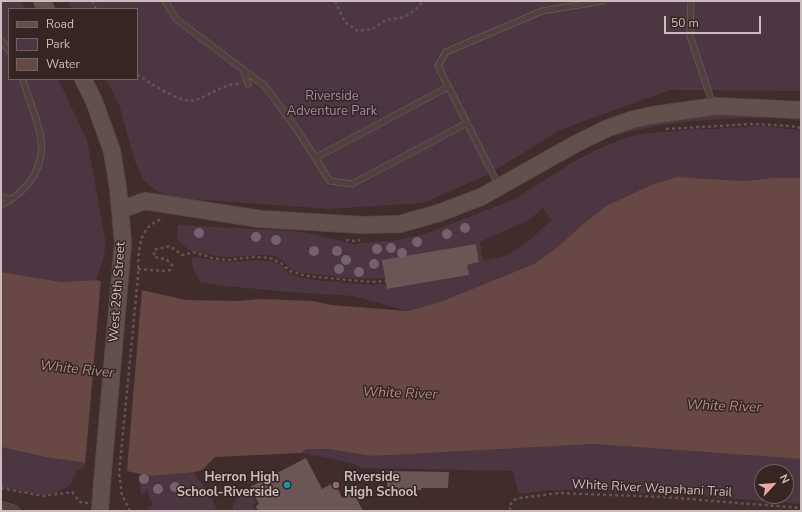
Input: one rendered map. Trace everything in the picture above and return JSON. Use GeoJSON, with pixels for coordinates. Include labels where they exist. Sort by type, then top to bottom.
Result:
{"type":"FeatureCollection","features":[{"type":"Feature","properties":{"kind":"street","name":"West 29th Street"},"geometry":{"type":"LineString","coordinates":[[84,80],[94,101],[112,151],[118,188],[123,243],[100,508]]}},
{"type":"Feature","properties":{"kind":"street"},"geometry":{"type":"LineString","coordinates":[[120,210],[145,201],[260,219],[362,225],[381,225],[407,222],[454,208],[481,197],[577,143],[608,128],[653,115],[714,106],[801,110]]}},
{"type":"Feature","properties":{"kind":"street"},"geometry":{"type":"LineString","coordinates":[[1,507],[14,511]]}},
{"type":"Feature","properties":{"kind":"lane"},"geometry":{"type":"LineString","coordinates":[[165,1],[176,19],[265,86],[298,131],[330,181],[352,184],[466,123]]}},
{"type":"Feature","properties":{"kind":"lane"},"geometry":{"type":"LineString","coordinates":[[499,186],[438,66],[446,52],[542,11],[603,1]]}},
{"type":"Feature","properties":{"kind":"lane"},"geometry":{"type":"LineString","coordinates":[[691,1],[690,36],[714,106]]}},
{"type":"Feature","properties":{"kind":"lane"},"geometry":{"type":"LineString","coordinates":[[1,40],[8,50]]}},
{"type":"Feature","properties":{"kind":"lane"},"geometry":{"type":"LineString","coordinates":[[243,69],[248,84]]}},
{"type":"Feature","properties":{"kind":"lane"},"geometry":{"type":"LineString","coordinates":[[1,205],[10,200],[28,185],[37,170],[42,150],[39,127],[23,80]]}},
{"type":"Feature","properties":{"kind":"lane"},"geometry":{"type":"LineString","coordinates":[[315,158],[448,87]]}},
{"type":"Feature","properties":{"kind":"lane"},"geometry":{"type":"LineString","coordinates":[[1,196],[10,200]]}},
{"type":"Feature","properties":{"kind":"path"},"geometry":{"type":"LineString","coordinates":[[335,1],[345,22],[358,31],[372,29],[386,20],[404,17],[416,9],[423,1]]}},
{"type":"Feature","properties":{"kind":"path"},"geometry":{"type":"LineString","coordinates":[[138,76],[176,98],[194,101],[211,92],[232,84],[248,84]]}},
{"type":"Feature","properties":{"kind":"path"},"geometry":{"type":"LineString","coordinates":[[138,269],[162,271],[170,270],[172,265],[166,259],[154,257],[153,253],[154,250],[170,246],[182,254],[194,252],[212,258],[228,260],[253,257],[270,258],[281,263],[290,271],[306,276],[370,282],[386,281]]}},
{"type":"Feature","properties":{"kind":"path"},"geometry":{"type":"LineString","coordinates":[[130,511],[122,495],[119,474],[138,277]]}},
{"type":"Feature","properties":{"kind":"path"},"geometry":{"type":"LineString","coordinates":[[1,488],[44,496],[72,492],[80,502],[100,508]]}},
{"type":"Feature","properties":{"kind":"path","name":"White River Wapahani Trail"},"geometry":{"type":"LineString","coordinates":[[510,511],[511,503],[514,500],[559,493],[608,494],[801,508]]}},
{"type":"Feature","properties":{"kind":"green space"},"geometry":{"type":"Polygon","coordinates":[[[1,1],[22,1],[25,8],[8,8],[8,80],[58,80],[87,140],[106,244],[96,280],[62,282],[1,272],[1,1]]]}},
{"type":"Feature","properties":{"kind":"green space","name":"Riverside Adventure Park"},"geometry":{"type":"Polygon","coordinates":[[[68,1],[801,1],[801,91],[670,90],[562,129],[487,175],[423,203],[329,209],[179,198],[158,192],[143,180],[134,159],[120,107],[106,80],[138,80],[138,8],[72,8],[68,1]]]}},
{"type":"Feature","properties":{"kind":"green space"},"geometry":{"type":"Polygon","coordinates":[[[762,114],[801,117],[801,121],[762,118],[707,120],[676,123],[614,136],[628,130],[684,117],[762,114]]]}},
{"type":"Feature","properties":{"kind":"green space"},"geometry":{"type":"Polygon","coordinates":[[[761,126],[801,130],[801,178],[772,178],[744,181],[677,177],[651,185],[606,206],[559,246],[534,264],[440,302],[408,311],[353,296],[288,292],[200,282],[194,271],[191,260],[193,257],[229,262],[254,260],[271,261],[282,266],[288,272],[298,277],[373,285],[386,283],[388,289],[468,275],[467,265],[479,262],[476,244],[385,278],[361,279],[301,273],[291,269],[275,256],[262,255],[220,257],[189,250],[177,240],[178,225],[292,231],[308,233],[354,244],[394,241],[420,235],[515,199],[570,164],[596,150],[620,140],[641,134],[761,126]],[[543,208],[529,220],[480,242],[483,261],[505,256],[529,241],[551,220],[543,208]]]}},
{"type":"Feature","properties":{"kind":"green space"},"geometry":{"type":"Polygon","coordinates":[[[595,444],[801,459],[801,504],[794,503],[794,464],[754,464],[754,500],[674,494],[583,490],[550,490],[519,494],[513,471],[361,468],[352,463],[301,453],[307,449],[328,449],[372,456],[595,444]]]}},
{"type":"Feature","properties":{"kind":"green space"},"geometry":{"type":"Polygon","coordinates":[[[1,447],[45,457],[85,463],[85,467],[81,468],[80,470],[76,470],[75,477],[71,484],[58,491],[58,493],[43,495],[1,487],[1,447]]]}},
{"type":"Feature","properties":{"kind":"green space"},"geometry":{"type":"Polygon","coordinates":[[[195,472],[197,478],[207,490],[218,511],[149,511],[146,507],[153,506],[147,490],[141,496],[139,473],[152,476],[195,472]]]}},
{"type":"Feature","properties":{"kind":"green space"},"geometry":{"type":"Polygon","coordinates":[[[249,488],[256,503],[252,505],[256,511],[233,511],[234,503],[237,497],[249,488]]]}},
{"type":"Feature","properties":{"kind":"water","name":"White River"},"geometry":{"type":"Polygon","coordinates":[[[677,177],[744,181],[772,178],[801,178],[801,459],[595,444],[372,456],[328,449],[307,449],[301,453],[215,457],[202,470],[152,476],[45,457],[1,447],[1,272],[62,282],[96,280],[186,300],[238,301],[261,299],[313,301],[331,305],[408,311],[440,302],[534,264],[559,246],[606,206],[651,185],[677,177]]]}},
{"type":"Feature","properties":{"kind":"pier"},"geometry":{"type":"Polygon","coordinates":[[[101,279],[142,288],[127,471],[85,465],[101,279]]]}},
{"type":"Feature","properties":{"kind":"building"},"geometry":{"type":"Polygon","coordinates":[[[476,244],[479,262],[467,265],[469,275],[387,289],[382,260],[476,244]]]}},
{"type":"Feature","properties":{"kind":"building","name":"Herron High School-Riverside"},"geometry":{"type":"Polygon","coordinates":[[[306,458],[322,489],[335,482],[342,498],[353,492],[363,511],[258,511],[256,506],[259,504],[250,487],[306,458]]]}},
{"type":"Feature","properties":{"kind":"building"},"geometry":{"type":"Polygon","coordinates":[[[387,471],[449,472],[448,488],[397,490],[397,487],[387,487],[387,471]]]}},
{"type":"Feature","properties":{"kind":"place","name":"Herron High School-Riverside"},"geometry":{"type":"Point","coordinates":[287,485]}},
{"type":"Feature","properties":{"kind":"place","name":"Riverside High School"},"geometry":{"type":"Point","coordinates":[336,485]}}]}
